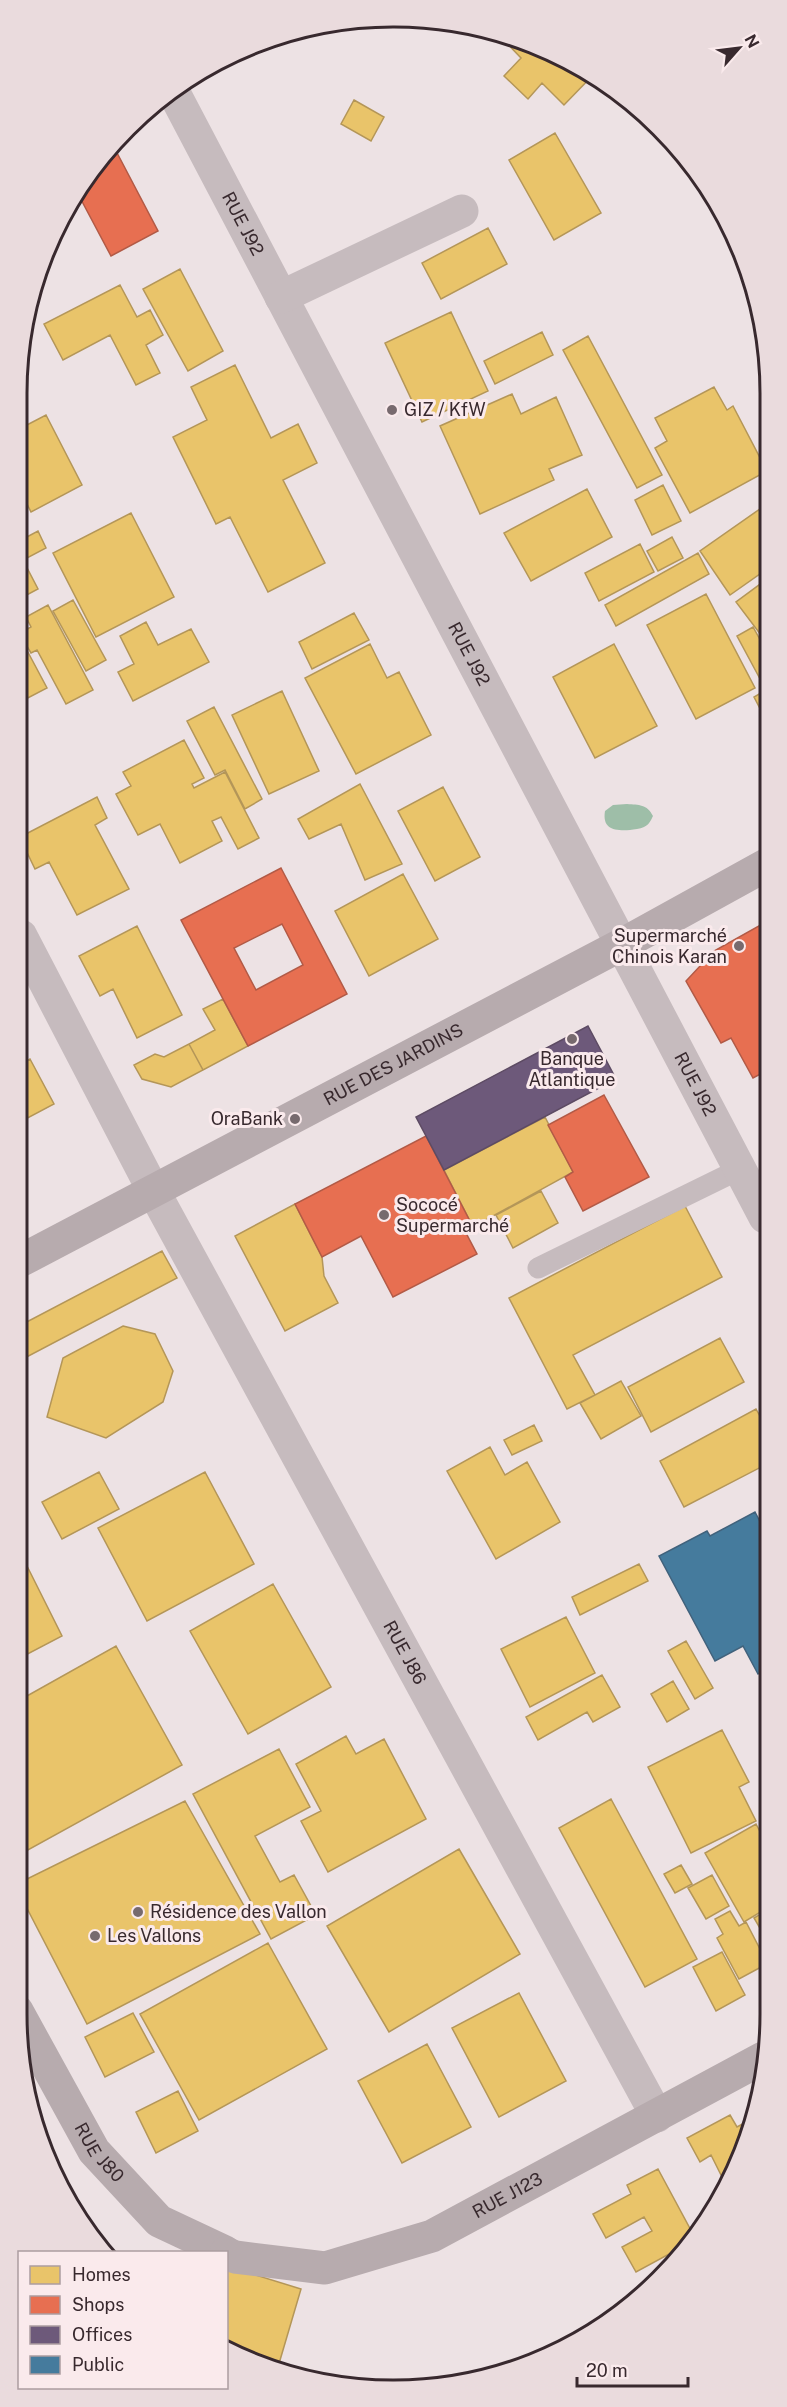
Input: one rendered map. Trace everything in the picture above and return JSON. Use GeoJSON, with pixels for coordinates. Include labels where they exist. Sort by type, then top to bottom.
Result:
{"type":"FeatureCollection","features":[{"type":"Feature","properties":{"kind":"street","name":"RUE J92"},"geometry":{"type":"LineString","coordinates":[[177,98],[760,1207]]}},
{"type":"Feature","properties":{"kind":"street"},"geometry":{"type":"LineString","coordinates":[[281,297],[462,211]]}},
{"type":"Feature","properties":{"kind":"street","name":"RUE DES JARDINS"},"geometry":{"type":"LineString","coordinates":[[27,1257],[621,945],[760,868]]}},
{"type":"Feature","properties":{"kind":"street","name":"RUE J86"},"geometry":{"type":"LineString","coordinates":[[27,948],[153,1190],[657,2116]]}},
{"type":"Feature","properties":{"kind":"street","name":"RUE J80"},"geometry":{"type":"LineString","coordinates":[[28,2033],[94,2151],[159,2221],[223,2251]]}},
{"type":"Feature","properties":{"kind":"street","name":"RUE J123"},"geometry":{"type":"LineString","coordinates":[[229,2254],[325,2268],[432,2236],[757,2061]]}},
{"type":"Feature","properties":{"kind":"lane"},"geometry":{"type":"LineString","coordinates":[[538,1268],[740,1169]]}},
{"type":"Feature","properties":{"kind":"shaded area"},"geometry":{"type":"Polygon","coordinates":[[[627,804],[648,809],[653,816],[649,824],[630,830],[610,828],[605,822],[605,811],[613,805],[627,804]]]}},
{"type":"Feature","properties":{"kind":"building: Homes"},"geometry":{"type":"Polygon","coordinates":[[[509,45],[556,65],[586,82],[564,105],[542,83],[528,99],[504,76],[521,58],[509,45]]]}},
{"type":"Feature","properties":{"kind":"building: Homes"},"geometry":{"type":"Polygon","coordinates":[[[354,100],[384,117],[371,141],[341,124],[354,100]]]}},
{"type":"Feature","properties":{"kind":"building: Homes"},"geometry":{"type":"Polygon","coordinates":[[[555,133],[601,213],[554,240],[509,160],[555,133]]]}},
{"type":"Feature","properties":{"kind":"building: Homes"},"geometry":{"type":"Polygon","coordinates":[[[488,228],[507,264],[441,299],[422,263],[488,228]]]}},
{"type":"Feature","properties":{"kind":"building: Homes"},"geometry":{"type":"Polygon","coordinates":[[[180,269],[223,351],[188,371],[143,289],[180,269]]]}},
{"type":"Feature","properties":{"kind":"building: Homes"},"geometry":{"type":"Polygon","coordinates":[[[120,285],[137,317],[150,310],[163,335],[146,345],[160,373],[136,385],[110,335],[63,360],[44,324],[120,285]]]}},
{"type":"Feature","properties":{"kind":"building: Homes"},"geometry":{"type":"Polygon","coordinates":[[[451,312],[488,391],[422,422],[385,343],[451,312]]]}},
{"type":"Feature","properties":{"kind":"building: Homes"},"geometry":{"type":"Polygon","coordinates":[[[542,332],[553,355],[495,384],[484,361],[542,332]]]}},
{"type":"Feature","properties":{"kind":"building: Homes"},"geometry":{"type":"Polygon","coordinates":[[[588,336],[662,475],[637,488],[563,350],[588,336]]]}},
{"type":"Feature","properties":{"kind":"building: Homes"},"geometry":{"type":"Polygon","coordinates":[[[235,365],[271,438],[298,424],[317,463],[283,480],[325,563],[268,592],[230,517],[216,524],[173,437],[207,420],[191,387],[235,365]]]}},
{"type":"Feature","properties":{"kind":"building: Homes"},"geometry":{"type":"Polygon","coordinates":[[[714,387],[727,410],[733,406],[760,458],[760,475],[690,513],[655,448],[667,441],[655,418],[714,387]]]}},
{"type":"Feature","properties":{"kind":"building: Homes"},"geometry":{"type":"Polygon","coordinates":[[[512,394],[521,414],[556,397],[582,455],[549,469],[554,480],[480,514],[440,426],[512,394]]]}},
{"type":"Feature","properties":{"kind":"building: Homes"},"geometry":{"type":"Polygon","coordinates":[[[46,415],[82,485],[31,512],[27,504],[27,425],[46,415]]]}},
{"type":"Feature","properties":{"kind":"building: Homes"},"geometry":{"type":"Polygon","coordinates":[[[663,485],[681,521],[652,535],[635,500],[663,485]]]}},
{"type":"Feature","properties":{"kind":"building: Homes"},"geometry":{"type":"Polygon","coordinates":[[[587,489],[612,537],[531,581],[504,533],[587,489]]]}},
{"type":"Feature","properties":{"kind":"building: Homes"},"geometry":{"type":"Polygon","coordinates":[[[760,509],[760,574],[730,595],[700,551],[760,509]]]}},
{"type":"Feature","properties":{"kind":"building: Homes"},"geometry":{"type":"Polygon","coordinates":[[[131,513],[174,597],[96,637],[53,553],[131,513]]]}},
{"type":"Feature","properties":{"kind":"building: Homes"},"geometry":{"type":"Polygon","coordinates":[[[38,531],[46,548],[27,558],[27,537],[38,531]]]}},
{"type":"Feature","properties":{"kind":"building: Homes"},"geometry":{"type":"Polygon","coordinates":[[[672,537],[683,558],[658,571],[647,551],[672,537]]]}},
{"type":"Feature","properties":{"kind":"building: Homes"},"geometry":{"type":"Polygon","coordinates":[[[640,544],[654,572],[599,601],[585,573],[640,544]]]}},
{"type":"Feature","properties":{"kind":"building: Homes"},"geometry":{"type":"Polygon","coordinates":[[[698,553],[709,574],[616,626],[605,605],[698,553]]]}},
{"type":"Feature","properties":{"kind":"building: Homes"},"geometry":{"type":"Polygon","coordinates":[[[27,568],[38,589],[27,595],[27,568]]]}},
{"type":"Feature","properties":{"kind":"building: Homes"},"geometry":{"type":"Polygon","coordinates":[[[760,584],[760,634],[736,602],[760,584]]]}},
{"type":"Feature","properties":{"kind":"building: Homes"},"geometry":{"type":"Polygon","coordinates":[[[706,594],[755,688],[696,719],[647,625],[706,594]]]}},
{"type":"Feature","properties":{"kind":"building: Homes"},"geometry":{"type":"Polygon","coordinates":[[[73,600],[106,660],[86,671],[53,611],[73,600]]]}},
{"type":"Feature","properties":{"kind":"building: Homes"},"geometry":{"type":"Polygon","coordinates":[[[48,605],[93,690],[66,704],[37,650],[31,653],[27,646],[27,629],[31,627],[27,616],[48,605]]]}},
{"type":"Feature","properties":{"kind":"building: Homes"},"geometry":{"type":"Polygon","coordinates":[[[354,613],[369,640],[312,669],[299,642],[354,613]]]}},
{"type":"Feature","properties":{"kind":"building: Homes"},"geometry":{"type":"Polygon","coordinates":[[[146,622],[158,645],[191,629],[209,662],[133,701],[118,672],[134,664],[120,636],[146,622]]]}},
{"type":"Feature","properties":{"kind":"building: Homes"},"geometry":{"type":"Polygon","coordinates":[[[753,627],[760,640],[760,679],[737,636],[753,627]]]}},
{"type":"Feature","properties":{"kind":"building: Homes"},"geometry":{"type":"Polygon","coordinates":[[[370,644],[387,678],[399,672],[431,735],[356,774],[305,678],[370,644]]]}},
{"type":"Feature","properties":{"kind":"building: Homes"},"geometry":{"type":"Polygon","coordinates":[[[614,644],[657,726],[595,758],[553,677],[614,644]]]}},
{"type":"Feature","properties":{"kind":"building: Homes"},"geometry":{"type":"Polygon","coordinates":[[[27,650],[47,688],[27,698],[27,650]]]}},
{"type":"Feature","properties":{"kind":"building: Homes"},"geometry":{"type":"Polygon","coordinates":[[[282,691],[319,771],[269,794],[232,715],[282,691]]]}},
{"type":"Feature","properties":{"kind":"building: Homes"},"geometry":{"type":"Polygon","coordinates":[[[760,694],[760,708],[754,697],[760,694]]]}},
{"type":"Feature","properties":{"kind":"building: Homes"},"geometry":{"type":"Polygon","coordinates":[[[214,707],[262,799],[245,809],[225,770],[215,775],[187,721],[214,707]]]}},
{"type":"Feature","properties":{"kind":"building: Homes"},"geometry":{"type":"Polygon","coordinates":[[[184,740],[204,778],[192,784],[194,788],[225,772],[259,838],[238,849],[221,817],[212,821],[222,841],[180,863],[160,824],[138,835],[116,794],[131,786],[123,772],[184,740]]]}},
{"type":"Feature","properties":{"kind":"building: Homes"},"geometry":{"type":"Polygon","coordinates":[[[360,784],[402,864],[365,880],[341,824],[309,839],[298,819],[360,784]]]}},
{"type":"Feature","properties":{"kind":"building: Homes"},"geometry":{"type":"Polygon","coordinates":[[[443,787],[480,857],[435,881],[398,811],[443,787]]]}},
{"type":"Feature","properties":{"kind":"building: Homes"},"geometry":{"type":"Polygon","coordinates":[[[97,797],[107,818],[95,825],[129,889],[77,915],[49,862],[35,869],[27,852],[27,833],[97,797]]]}},
{"type":"Feature","properties":{"kind":"building: Homes"},"geometry":{"type":"Polygon","coordinates":[[[403,874],[438,939],[369,976],[335,911],[403,874]]]}},
{"type":"Feature","properties":{"kind":"building: Homes"},"geometry":{"type":"Polygon","coordinates":[[[137,926],[182,1015],[137,1038],[113,989],[100,996],[79,956],[137,926]]]}},
{"type":"Feature","properties":{"kind":"building: Homes"},"geometry":{"type":"Polygon","coordinates":[[[223,999],[248,1046],[203,1070],[189,1044],[215,1030],[203,1009],[223,999]]]}},
{"type":"Feature","properties":{"kind":"building: Homes"},"geometry":{"type":"Polygon","coordinates":[[[189,1044],[203,1070],[171,1087],[142,1079],[134,1065],[155,1054],[164,1057],[189,1044]]]}},
{"type":"Feature","properties":{"kind":"building: Homes"},"geometry":{"type":"Polygon","coordinates":[[[30,1059],[54,1104],[27,1118],[27,1061],[30,1059]]]}},
{"type":"Feature","properties":{"kind":"building: Homes"},"geometry":{"type":"Polygon","coordinates":[[[545,1117],[573,1172],[473,1227],[444,1170],[545,1117]]]}},
{"type":"Feature","properties":{"kind":"building: Homes"},"geometry":{"type":"Polygon","coordinates":[[[541,1191],[558,1223],[513,1248],[496,1215],[541,1191]]]}},
{"type":"Feature","properties":{"kind":"building: Homes"},"geometry":{"type":"Polygon","coordinates":[[[295,1204],[322,1257],[324,1276],[338,1303],[285,1331],[235,1236],[295,1204]]]}},
{"type":"Feature","properties":{"kind":"building: Homes"},"geometry":{"type":"Polygon","coordinates":[[[685,1206],[722,1277],[573,1355],[595,1395],[567,1409],[509,1298],[685,1206]]]}},
{"type":"Feature","properties":{"kind":"building: Homes"},"geometry":{"type":"Polygon","coordinates":[[[162,1251],[177,1278],[27,1357],[27,1322],[162,1251]]]}},
{"type":"Feature","properties":{"kind":"building: Homes"},"geometry":{"type":"Polygon","coordinates":[[[123,1326],[155,1334],[173,1371],[163,1402],[106,1438],[47,1417],[63,1358],[123,1326]]]}},
{"type":"Feature","properties":{"kind":"building: Homes"},"geometry":{"type":"Polygon","coordinates":[[[720,1338],[744,1382],[651,1432],[628,1387],[720,1338]]]}},
{"type":"Feature","properties":{"kind":"building: Homes"},"geometry":{"type":"Polygon","coordinates":[[[621,1381],[641,1416],[601,1439],[580,1403],[621,1381]]]}},
{"type":"Feature","properties":{"kind":"building: Homes"},"geometry":{"type":"Polygon","coordinates":[[[756,1409],[760,1416],[760,1468],[684,1507],[660,1461],[756,1409]]]}},
{"type":"Feature","properties":{"kind":"building: Homes"},"geometry":{"type":"Polygon","coordinates":[[[534,1425],[542,1441],[512,1455],[504,1440],[534,1425]]]}},
{"type":"Feature","properties":{"kind":"building: Homes"},"geometry":{"type":"Polygon","coordinates":[[[490,1447],[505,1475],[527,1462],[560,1522],[496,1559],[447,1471],[490,1447]]]}},
{"type":"Feature","properties":{"kind":"building: Homes"},"geometry":{"type":"Polygon","coordinates":[[[99,1472],[119,1509],[62,1539],[42,1502],[99,1472]]]}},
{"type":"Feature","properties":{"kind":"building: Homes"},"geometry":{"type":"Polygon","coordinates":[[[205,1472],[254,1564],[147,1621],[98,1528],[205,1472]]]}},
{"type":"Feature","properties":{"kind":"building: Homes"},"geometry":{"type":"Polygon","coordinates":[[[639,1564],[648,1581],[580,1615],[572,1597],[639,1564]]]}},
{"type":"Feature","properties":{"kind":"building: Homes"},"geometry":{"type":"Polygon","coordinates":[[[27,1566],[62,1636],[27,1654],[27,1566]]]}},
{"type":"Feature","properties":{"kind":"building: Homes"},"geometry":{"type":"Polygon","coordinates":[[[273,1584],[331,1687],[248,1734],[190,1631],[273,1584]]]}},
{"type":"Feature","properties":{"kind":"building: Homes"},"geometry":{"type":"Polygon","coordinates":[[[566,1617],[595,1673],[530,1707],[501,1649],[566,1617]]]}},
{"type":"Feature","properties":{"kind":"building: Homes"},"geometry":{"type":"Polygon","coordinates":[[[686,1641],[713,1688],[695,1699],[668,1651],[686,1641]]]}},
{"type":"Feature","properties":{"kind":"building: Homes"},"geometry":{"type":"Polygon","coordinates":[[[116,1646],[182,1765],[27,1850],[27,1696],[116,1646]]]}},
{"type":"Feature","properties":{"kind":"building: Homes"},"geometry":{"type":"Polygon","coordinates":[[[602,1675],[620,1707],[593,1722],[587,1712],[538,1740],[526,1717],[602,1675]]]}},
{"type":"Feature","properties":{"kind":"building: Homes"},"geometry":{"type":"Polygon","coordinates":[[[673,1681],[689,1709],[667,1722],[651,1694],[673,1681]]]}},
{"type":"Feature","properties":{"kind":"building: Homes"},"geometry":{"type":"Polygon","coordinates":[[[722,1730],[749,1782],[739,1787],[756,1821],[691,1853],[648,1767],[722,1730]]]}},
{"type":"Feature","properties":{"kind":"building: Homes"},"geometry":{"type":"Polygon","coordinates":[[[346,1736],[356,1754],[384,1739],[426,1819],[328,1872],[301,1821],[321,1811],[296,1764],[346,1736]]]}},
{"type":"Feature","properties":{"kind":"building: Homes"},"geometry":{"type":"Polygon","coordinates":[[[279,1749],[310,1807],[255,1836],[280,1882],[294,1875],[316,1915],[271,1939],[193,1794],[279,1749]]]}},
{"type":"Feature","properties":{"kind":"building: Homes"},"geometry":{"type":"Polygon","coordinates":[[[611,1799],[697,1959],[645,1987],[559,1828],[611,1799]]]}},
{"type":"Feature","properties":{"kind":"building: Homes","name":"Résidence des Vallon"},"geometry":{"type":"Polygon","coordinates":[[[185,1801],[260,1934],[87,2024],[27,1908],[27,1879],[185,1801]]]}},
{"type":"Feature","properties":{"kind":"building: Homes"},"geometry":{"type":"Polygon","coordinates":[[[756,1824],[760,1832],[760,1912],[744,1922],[705,1853],[756,1824]]]}},
{"type":"Feature","properties":{"kind":"building: Homes"},"geometry":{"type":"Polygon","coordinates":[[[459,1849],[520,1954],[389,2032],[327,1926],[459,1849]]]}},
{"type":"Feature","properties":{"kind":"building: Homes"},"geometry":{"type":"Polygon","coordinates":[[[681,1865],[692,1884],[675,1893],[664,1874],[681,1865]]]}},
{"type":"Feature","properties":{"kind":"building: Homes"},"geometry":{"type":"Polygon","coordinates":[[[712,1875],[729,1906],[706,1919],[688,1888],[712,1875]]]}},
{"type":"Feature","properties":{"kind":"building: Homes"},"geometry":{"type":"Polygon","coordinates":[[[730,1911],[739,1926],[746,1922],[760,1949],[760,1968],[739,1979],[717,1938],[723,1934],[715,1919],[730,1911]]]}},
{"type":"Feature","properties":{"kind":"building: Homes"},"geometry":{"type":"Polygon","coordinates":[[[760,1914],[760,1928],[754,1918],[760,1914]]]}},
{"type":"Feature","properties":{"kind":"building: Homes"},"geometry":{"type":"Polygon","coordinates":[[[268,1943],[327,2049],[199,2120],[140,2014],[268,1943]]]}},
{"type":"Feature","properties":{"kind":"building: Homes"},"geometry":{"type":"Polygon","coordinates":[[[722,1952],[745,1995],[716,2011],[693,1967],[722,1952]]]}},
{"type":"Feature","properties":{"kind":"building: Homes"},"geometry":{"type":"Polygon","coordinates":[[[519,1993],[566,2081],[499,2117],[452,2028],[519,1993]]]}},
{"type":"Feature","properties":{"kind":"building: Homes"},"geometry":{"type":"Polygon","coordinates":[[[133,2013],[154,2052],[105,2077],[85,2037],[133,2013]]]}},
{"type":"Feature","properties":{"kind":"building: Homes"},"geometry":{"type":"Polygon","coordinates":[[[427,2044],[471,2127],[402,2163],[358,2081],[427,2044]]]}},
{"type":"Feature","properties":{"kind":"building: Homes"},"geometry":{"type":"Polygon","coordinates":[[[178,2091],[198,2131],[156,2153],[136,2112],[178,2091]]]}},
{"type":"Feature","properties":{"kind":"building: Homes"},"geometry":{"type":"Polygon","coordinates":[[[730,2115],[737,2127],[743,2124],[722,2176],[711,2155],[700,2162],[687,2138],[730,2115]]]}},
{"type":"Feature","properties":{"kind":"building: Homes"},"geometry":{"type":"Polygon","coordinates":[[[658,2169],[690,2228],[670,2254],[636,2272],[622,2247],[652,2231],[644,2217],[606,2238],[593,2214],[631,2194],[627,2185],[658,2169]]]}},
{"type":"Feature","properties":{"kind":"building: Homes"},"geometry":{"type":"Polygon","coordinates":[[[228,2267],[301,2289],[279,2362],[228,2340],[228,2267]]]}},
{"type":"Feature","properties":{"kind":"building: Shops"},"geometry":{"type":"Polygon","coordinates":[[[117,153],[158,231],[111,256],[82,201],[117,153]]]}},
{"type":"Feature","properties":{"kind":"building: Shops"},"geometry":{"type":"Polygon","coordinates":[[[281,868],[347,994],[248,1046],[181,920],[281,868]],[[282,924],[234,948],[256,990],[303,965],[282,924]]]}},
{"type":"Feature","properties":{"kind":"building: Shops"},"geometry":{"type":"Polygon","coordinates":[[[760,925],[760,1074],[753,1078],[731,1038],[721,1043],[686,981],[714,951],[760,925]]]}},
{"type":"Feature","properties":{"kind":"building: Shops"},"geometry":{"type":"Polygon","coordinates":[[[604,1095],[649,1177],[583,1211],[565,1177],[573,1172],[548,1125],[604,1095]]]}},
{"type":"Feature","properties":{"kind":"building: Shops","name":"Sococé Supermarché"},"geometry":{"type":"Polygon","coordinates":[[[426,1136],[473,1227],[465,1231],[477,1254],[393,1297],[361,1236],[322,1257],[295,1204],[426,1136]]]}},
{"type":"Feature","properties":{"kind":"building: Offices"},"geometry":{"type":"Polygon","coordinates":[[[588,1026],[616,1079],[444,1170],[416,1117],[588,1026]]]}},
{"type":"Feature","properties":{"kind":"building: Public"},"geometry":{"type":"Polygon","coordinates":[[[755,1512],[760,1521],[760,1673],[758,1674],[743,1646],[715,1661],[659,1556],[707,1531],[710,1536],[755,1512]]]}},
{"type":"Feature","properties":{"kind":"place","name":"GIZ / KfW"},"geometry":{"type":"Point","coordinates":[392,410]}},
{"type":"Feature","properties":{"kind":"place","name":"Supermarché Chinois Karan"},"geometry":{"type":"Point","coordinates":[739,946]}},
{"type":"Feature","properties":{"kind":"place","name":"Banque Atlantique"},"geometry":{"type":"Point","coordinates":[572,1039]}},
{"type":"Feature","properties":{"kind":"place","name":"OraBank"},"geometry":{"type":"Point","coordinates":[295,1119]}},
{"type":"Feature","properties":{"kind":"place","name":"Sococé Supermarché"},"geometry":{"type":"Point","coordinates":[384,1215]}},
{"type":"Feature","properties":{"kind":"place","name":"Résidence des Vallon"},"geometry":{"type":"Point","coordinates":[138,1912]}},
{"type":"Feature","properties":{"kind":"place","name":"Les Vallons"},"geometry":{"type":"Point","coordinates":[95,1936]}}]}
